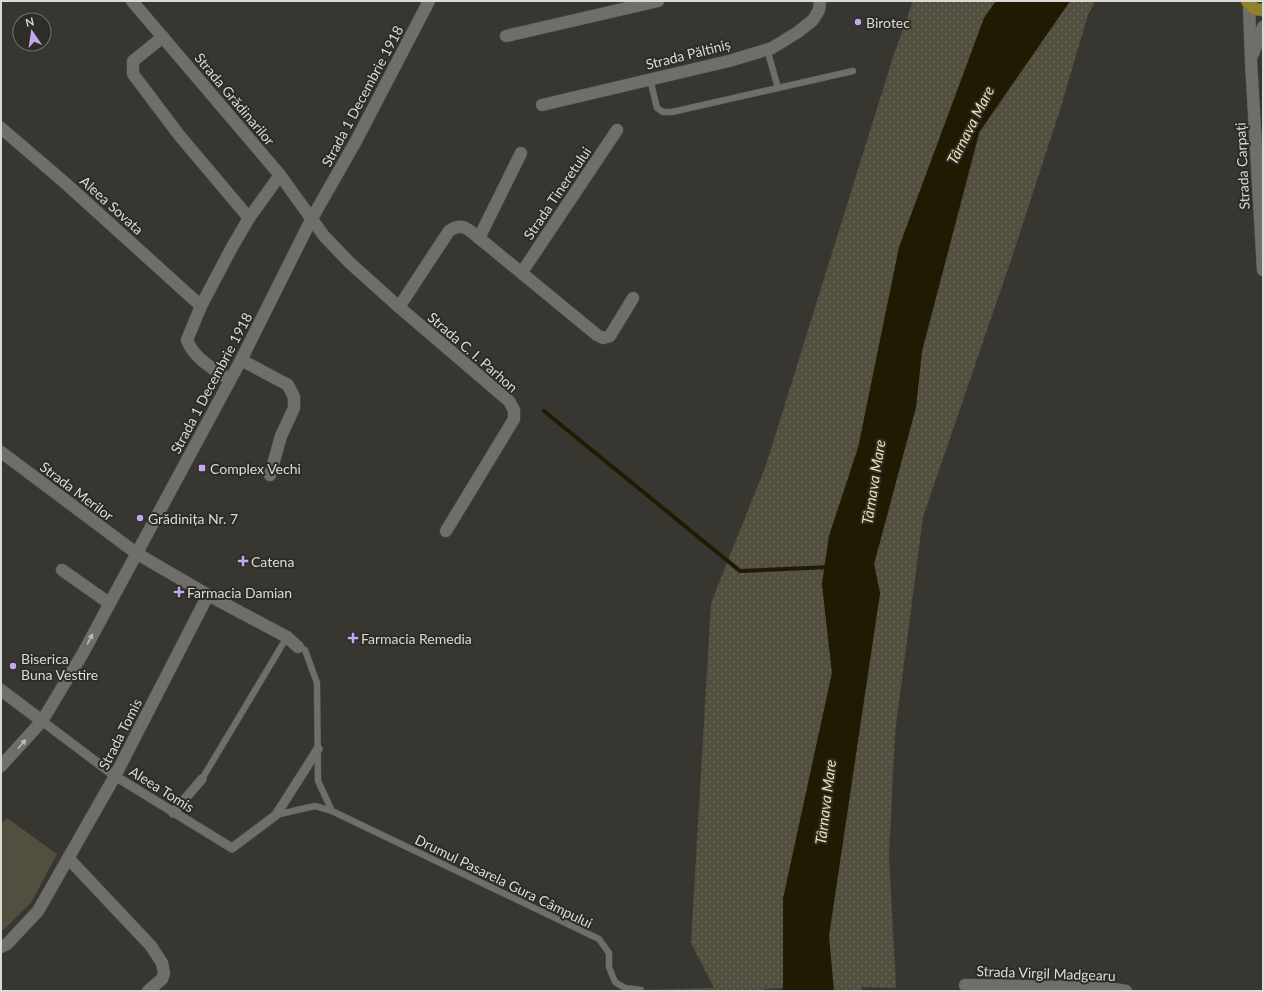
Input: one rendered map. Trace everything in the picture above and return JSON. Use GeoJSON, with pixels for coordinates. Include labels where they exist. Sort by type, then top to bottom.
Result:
{"type":"FeatureCollection","features":[{"type":"Feature","properties":{"kind":"main road"},"geometry":{"type":"LineString","coordinates":[[1248,2],[1255,9],[1263,10]]}},
{"type":"Feature","properties":{"kind":"street","name":"Strada Grădinarilor"},"geometry":{"type":"LineString","coordinates":[[132,1],[280,175],[311,220]]}},
{"type":"Feature","properties":{"kind":"street","name":"Strada 1 Decembrie 1918"},"geometry":{"type":"LineString","coordinates":[[1,766],[42,721],[83,653],[241,360],[311,220],[356,141],[429,1]]}},
{"type":"Feature","properties":{"kind":"street"},"geometry":{"type":"LineString","coordinates":[[506,36],[658,1]]}},
{"type":"Feature","properties":{"kind":"street","name":"Strada Păltiniș"},"geometry":{"type":"LineString","coordinates":[[542,105],[729,61],[767,49],[798,32],[813,20],[819,10],[820,1]]}},
{"type":"Feature","properties":{"kind":"street","name":"Strada Carpați"},"geometry":{"type":"LineString","coordinates":[[1248,2],[1263,270]]}},
{"type":"Feature","properties":{"kind":"street","name":"Strada Carpați"},"geometry":{"type":"LineString","coordinates":[[1251,61],[1263,27]]}},
{"type":"Feature","properties":{"kind":"street"},"geometry":{"type":"LineString","coordinates":[[163,37],[133,61],[133,74],[180,135],[249,218]]}},
{"type":"Feature","properties":{"kind":"street","name":"Aleea Sovata"},"geometry":{"type":"LineString","coordinates":[[1,128],[64,182],[201,306]]}},
{"type":"Feature","properties":{"kind":"street","name":"Strada Tineretului"},"geometry":{"type":"LineString","coordinates":[[522,272],[617,130]]}},
{"type":"Feature","properties":{"kind":"street"},"geometry":{"type":"LineString","coordinates":[[479,238],[521,153]]}},
{"type":"Feature","properties":{"kind":"street"},"geometry":{"type":"LineString","coordinates":[[230,380],[197,356],[190,348],[187,340],[201,306],[231,249],[249,218],[280,175]]}},
{"type":"Feature","properties":{"kind":"street","name":"Strada C. I. Parhon"},"geometry":{"type":"LineString","coordinates":[[311,220],[350,263],[399,307],[510,401],[514,410],[514,419],[446,531]]}},
{"type":"Feature","properties":{"kind":"street"},"geometry":{"type":"LineString","coordinates":[[399,307],[449,231],[455,226],[463,226],[479,238],[522,272],[596,335],[604,338],[610,336],[633,298]]}},
{"type":"Feature","properties":{"kind":"street"},"geometry":{"type":"LineString","coordinates":[[241,360],[288,385],[294,397],[294,408],[281,436],[270,475]]}},
{"type":"Feature","properties":{"kind":"street","name":"Strada Merilor"},"geometry":{"type":"LineString","coordinates":[[1,452],[136,553]]}},
{"type":"Feature","properties":{"kind":"street"},"geometry":{"type":"LineString","coordinates":[[136,553],[208,595],[288,637],[298,646]]}},
{"type":"Feature","properties":{"kind":"street"},"geometry":{"type":"LineString","coordinates":[[62,570],[109,603]]}},
{"type":"Feature","properties":{"kind":"street","name":"Strada Tomis"},"geometry":{"type":"LineString","coordinates":[[1,947],[7,944],[38,911],[115,776],[208,595]]}},
{"type":"Feature","properties":{"kind":"street"},"geometry":{"type":"LineString","coordinates":[[1,690],[42,721]]}},
{"type":"Feature","properties":{"kind":"street","name":"Aleea Tomis"},"geometry":{"type":"LineString","coordinates":[[42,721],[115,776],[232,848],[276,815]]}},
{"type":"Feature","properties":{"kind":"street"},"geometry":{"type":"LineString","coordinates":[[276,815],[318,749]]}},
{"type":"Feature","properties":{"kind":"street"},"geometry":{"type":"LineString","coordinates":[[173,813],[202,779]]}},
{"type":"Feature","properties":{"kind":"street"},"geometry":{"type":"LineString","coordinates":[[68,858],[151,946],[162,963],[164,973],[162,979],[148,991]]}},
{"type":"Feature","properties":{"kind":"street","name":"Strada Virgil Madgearu"},"geometry":{"type":"LineString","coordinates":[[965,985],[1108,988],[1126,991]]}},
{"type":"Feature","properties":{"kind":"lane"},"geometry":{"type":"LineString","coordinates":[[767,49],[778,88]]}},
{"type":"Feature","properties":{"kind":"lane"},"geometry":{"type":"LineString","coordinates":[[650,79],[658,108],[663,112],[672,112],[853,71]]}},
{"type":"Feature","properties":{"kind":"lane"},"geometry":{"type":"LineString","coordinates":[[202,779],[288,637]]}},
{"type":"Feature","properties":{"kind":"lane"},"geometry":{"type":"LineString","coordinates":[[298,646],[305,650],[317,683],[318,781],[332,811]]}},
{"type":"Feature","properties":{"kind":"lane"},"geometry":{"type":"LineString","coordinates":[[276,815],[315,806],[332,811]]}},
{"type":"Feature","properties":{"kind":"lane","name":"Drumul Pasarela Gura Câmpului"},"geometry":{"type":"LineString","coordinates":[[332,811],[599,939],[609,953],[609,967],[615,982],[625,988],[641,990]]}},
{"type":"Feature","properties":{"kind":"shaded area"},"geometry":{"type":"Polygon","coordinates":[[[913,1],[996,1],[984,18],[858,448],[829,536],[822,584],[832,673],[783,899],[783,988],[765,989],[765,991],[623,991],[625,988],[641,990],[714,988],[691,943],[711,603],[766,465],[893,57],[913,1]]]}},
{"type":"Feature","properties":{"kind":"shaded area"},"geometry":{"type":"Polygon","coordinates":[[[1070,1],[1095,1],[1088,15],[1059,113],[1012,257],[923,517],[895,733],[889,856],[896,988],[862,987],[862,991],[834,991],[828,936],[880,593],[874,564],[916,407],[922,351],[980,132],[1070,1]]]}},
{"type":"Feature","properties":{"kind":"shaded area"},"geometry":{"type":"Polygon","coordinates":[[[7,818],[57,854],[31,903],[1,932],[1,823],[7,818]]]}},
{"type":"Feature","properties":{"kind":"water","name":"Târnava Mare"},"geometry":{"type":"Polygon","coordinates":[[[996,1],[1070,1],[979,132],[922,351],[916,407],[874,564],[880,593],[829,936],[834,991],[781,991],[783,988],[783,899],[832,673],[822,584],[829,536],[858,448],[899,247],[984,18],[996,1]]]}},
{"type":"Feature","properties":{"kind":"waterway"},"geometry":{"type":"LineString","coordinates":[[544,411],[740,571],[830,567]]}},
{"type":"Feature","properties":{"kind":"place","name":"Birotec"},"geometry":{"type":"Point","coordinates":[858,22]}},
{"type":"Feature","properties":{"kind":"place","name":"Complex Vechi"},"geometry":{"type":"Point","coordinates":[202,468]}},
{"type":"Feature","properties":{"kind":"place","name":"Grădinița Nr. 7"},"geometry":{"type":"Point","coordinates":[140,518]}},
{"type":"Feature","properties":{"kind":"place","name":"Catena"},"geometry":{"type":"Point","coordinates":[243,561]}},
{"type":"Feature","properties":{"kind":"place","name":"Farmacia Damian"},"geometry":{"type":"Point","coordinates":[179,592]}},
{"type":"Feature","properties":{"kind":"place","name":"Farmacia Remedia"},"geometry":{"type":"Point","coordinates":[353,638]}},
{"type":"Feature","properties":{"kind":"place","name":"Biserica Buna Vestire"},"geometry":{"type":"Point","coordinates":[13,666]}}]}
